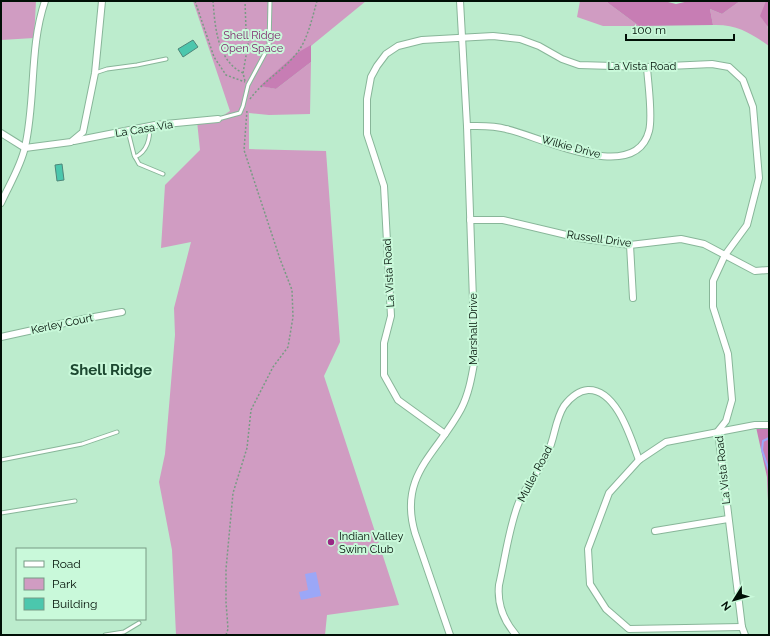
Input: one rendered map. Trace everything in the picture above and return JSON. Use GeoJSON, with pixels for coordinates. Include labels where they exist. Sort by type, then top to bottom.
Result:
{"type":"FeatureCollection","features":[{"type":"Feature","properties":{"kind":"street"},"geometry":{"type":"LineString","coordinates":[[1,203],[25,148],[31,114],[32,81],[39,18],[45,1]]}},
{"type":"Feature","properties":{"kind":"street"},"geometry":{"type":"LineString","coordinates":[[71,142],[80,136],[86,127],[95,73],[102,1]]}},
{"type":"Feature","properties":{"kind":"street","name":"Marshall Drive"},"geometry":{"type":"LineString","coordinates":[[450,635],[415,533],[411,513],[413,488],[419,471],[462,407],[472,374],[475,358],[467,126],[460,1]]}},
{"type":"Feature","properties":{"kind":"street","name":"La Vista Road"},"geometry":{"type":"LineString","coordinates":[[445,434],[398,400],[384,375],[384,343],[391,316],[384,186],[367,134],[366,113],[372,76],[386,54],[398,46],[407,43],[493,36],[520,39],[539,46],[562,59],[579,65],[648,67],[712,64],[729,67],[743,80],[752,107],[759,178],[747,225],[726,255],[713,281],[713,307],[728,354],[732,400],[726,421],[718,431],[742,627],[745,635]]}},
{"type":"Feature","properties":{"kind":"street","name":"Wilkie Drive"},"geometry":{"type":"LineString","coordinates":[[467,126],[505,128],[559,146],[608,157],[629,155],[643,143],[649,131],[648,67]]}},
{"type":"Feature","properties":{"kind":"street","name":"La Casa Via"},"geometry":{"type":"LineString","coordinates":[[25,148],[71,142],[149,126],[218,120]]}},
{"type":"Feature","properties":{"kind":"street"},"geometry":{"type":"LineString","coordinates":[[1,133],[25,148]]}},
{"type":"Feature","properties":{"kind":"street","name":"Russell Drive"},"geometry":{"type":"LineString","coordinates":[[470,220],[503,220],[579,238],[630,245],[681,239],[704,244],[755,271],[769,270]]}},
{"type":"Feature","properties":{"kind":"street"},"geometry":{"type":"LineString","coordinates":[[630,245],[633,298]]}},
{"type":"Feature","properties":{"kind":"street","name":"Kerley Court"},"geometry":{"type":"LineString","coordinates":[[1,338],[83,319],[122,312]]}},
{"type":"Feature","properties":{"kind":"street","name":"Muller Road"},"geometry":{"type":"LineString","coordinates":[[516,635],[510,628],[501,609],[498,595],[499,585],[519,503],[528,484],[548,453],[558,421],[570,398],[579,392],[594,390],[609,399],[622,418],[640,460]]}},
{"type":"Feature","properties":{"kind":"street"},"geometry":{"type":"LineString","coordinates":[[742,627],[628,629],[606,609],[590,584],[588,549],[608,493],[640,460],[666,442],[718,431],[755,425],[769,425]]}},
{"type":"Feature","properties":{"kind":"street"},"geometry":{"type":"LineString","coordinates":[[655,531],[728,519]]}},
{"type":"Feature","properties":{"kind":"lane"},"geometry":{"type":"LineString","coordinates":[[218,120],[240,113],[243,106],[247,84],[269,46],[270,1]]}},
{"type":"Feature","properties":{"kind":"lane"},"geometry":{"type":"LineString","coordinates":[[95,73],[107,69],[166,59]]}},
{"type":"Feature","properties":{"kind":"lane"},"geometry":{"type":"LineString","coordinates":[[135,157],[143,152],[149,140],[149,126]]}},
{"type":"Feature","properties":{"kind":"lane"},"geometry":{"type":"LineString","coordinates":[[128,131],[135,157],[143,167],[164,174]]}},
{"type":"Feature","properties":{"kind":"lane"},"geometry":{"type":"LineString","coordinates":[[1,460],[82,444],[117,432]]}},
{"type":"Feature","properties":{"kind":"lane"},"geometry":{"type":"LineString","coordinates":[[1,513],[75,501]]}},
{"type":"Feature","properties":{"kind":"lane"},"geometry":{"type":"LineString","coordinates":[[105,635],[124,632],[139,623]]}},
{"type":"Feature","properties":{"kind":"path"},"geometry":{"type":"LineString","coordinates":[[195,1],[214,57],[226,75],[247,84]]}},
{"type":"Feature","properties":{"kind":"path"},"geometry":{"type":"LineString","coordinates":[[213,1],[221,50],[232,67],[243,73]]}},
{"type":"Feature","properties":{"kind":"path"},"geometry":{"type":"LineString","coordinates":[[245,1],[246,30],[249,39],[243,73],[247,84]]}},
{"type":"Feature","properties":{"kind":"path"},"geometry":{"type":"LineString","coordinates":[[250,99],[260,86],[297,53],[309,27],[317,1]]}},
{"type":"Feature","properties":{"kind":"path"},"geometry":{"type":"LineString","coordinates":[[226,635],[228,629],[226,569],[233,493],[247,448],[251,410],[273,367],[288,347],[293,317],[292,290],[280,259],[244,150],[246,114],[248,107]]}},
{"type":"Feature","properties":{"kind":"green space"},"geometry":{"type":"Polygon","coordinates":[[[1,1],[36,1],[34,38],[1,40],[1,1]]]}},
{"type":"Feature","properties":{"kind":"green space","name":"Shell Ridge Open Space"},"geometry":{"type":"Polygon","coordinates":[[[193,1],[366,1],[262,86],[276,89],[311,62],[310,114],[269,115],[249,113],[249,149],[326,151],[340,342],[324,376],[399,605],[327,615],[325,635],[176,635],[172,550],[159,482],[165,454],[175,335],[174,308],[191,242],[161,248],[165,185],[200,150],[197,121],[218,119],[230,111],[193,1]]]}},
{"type":"Feature","properties":{"kind":"green space"},"geometry":{"type":"Polygon","coordinates":[[[580,1],[608,1],[608,3],[639,26],[603,26],[577,17],[580,1]]]}},
{"type":"Feature","properties":{"kind":"green space"},"geometry":{"type":"Polygon","coordinates":[[[740,1],[766,1],[769,46],[743,30],[729,26],[713,25],[710,9],[722,14],[740,1]]]}},
{"type":"Feature","properties":{"kind":"shaded area"},"geometry":{"type":"Polygon","coordinates":[[[608,1],[664,1],[676,4],[689,1],[740,1],[722,14],[710,9],[713,25],[639,26],[608,3],[608,1]]]}},
{"type":"Feature","properties":{"kind":"shaded area"},"geometry":{"type":"Polygon","coordinates":[[[766,1],[769,1],[769,28],[760,16],[766,1]]]}},
{"type":"Feature","properties":{"kind":"shaded area"},"geometry":{"type":"Polygon","coordinates":[[[311,45],[311,62],[276,89],[260,86],[297,53],[311,45]]]}},
{"type":"Feature","properties":{"kind":"shaded area"},"geometry":{"type":"Polygon","coordinates":[[[769,425],[769,524],[767,477],[756,427],[769,425]]]}},
{"type":"Feature","properties":{"kind":"water"},"geometry":{"type":"Polygon","coordinates":[[[316,572],[321,596],[301,600],[299,592],[308,590],[305,574],[316,572]]]}},
{"type":"Feature","properties":{"kind":"building"},"geometry":{"type":"Polygon","coordinates":[[[193,40],[198,47],[183,57],[178,49],[193,40]]]}},
{"type":"Feature","properties":{"kind":"building"},"geometry":{"type":"Polygon","coordinates":[[[62,164],[64,180],[57,181],[55,165],[62,164]]]}},
{"type":"Feature","properties":{"kind":"waterway"},"geometry":{"type":"LineString","coordinates":[[769,438],[763,441],[762,450],[769,471]]}},
{"type":"Feature","properties":{"kind":"place","name":"Indian Valley Swim Club"},"geometry":{"type":"Point","coordinates":[331,542]}},
{"type":"Feature","properties":{"kind":"district","name":"Shell Ridge"},"geometry":{"type":"Point","coordinates":[111,370]}}]}
